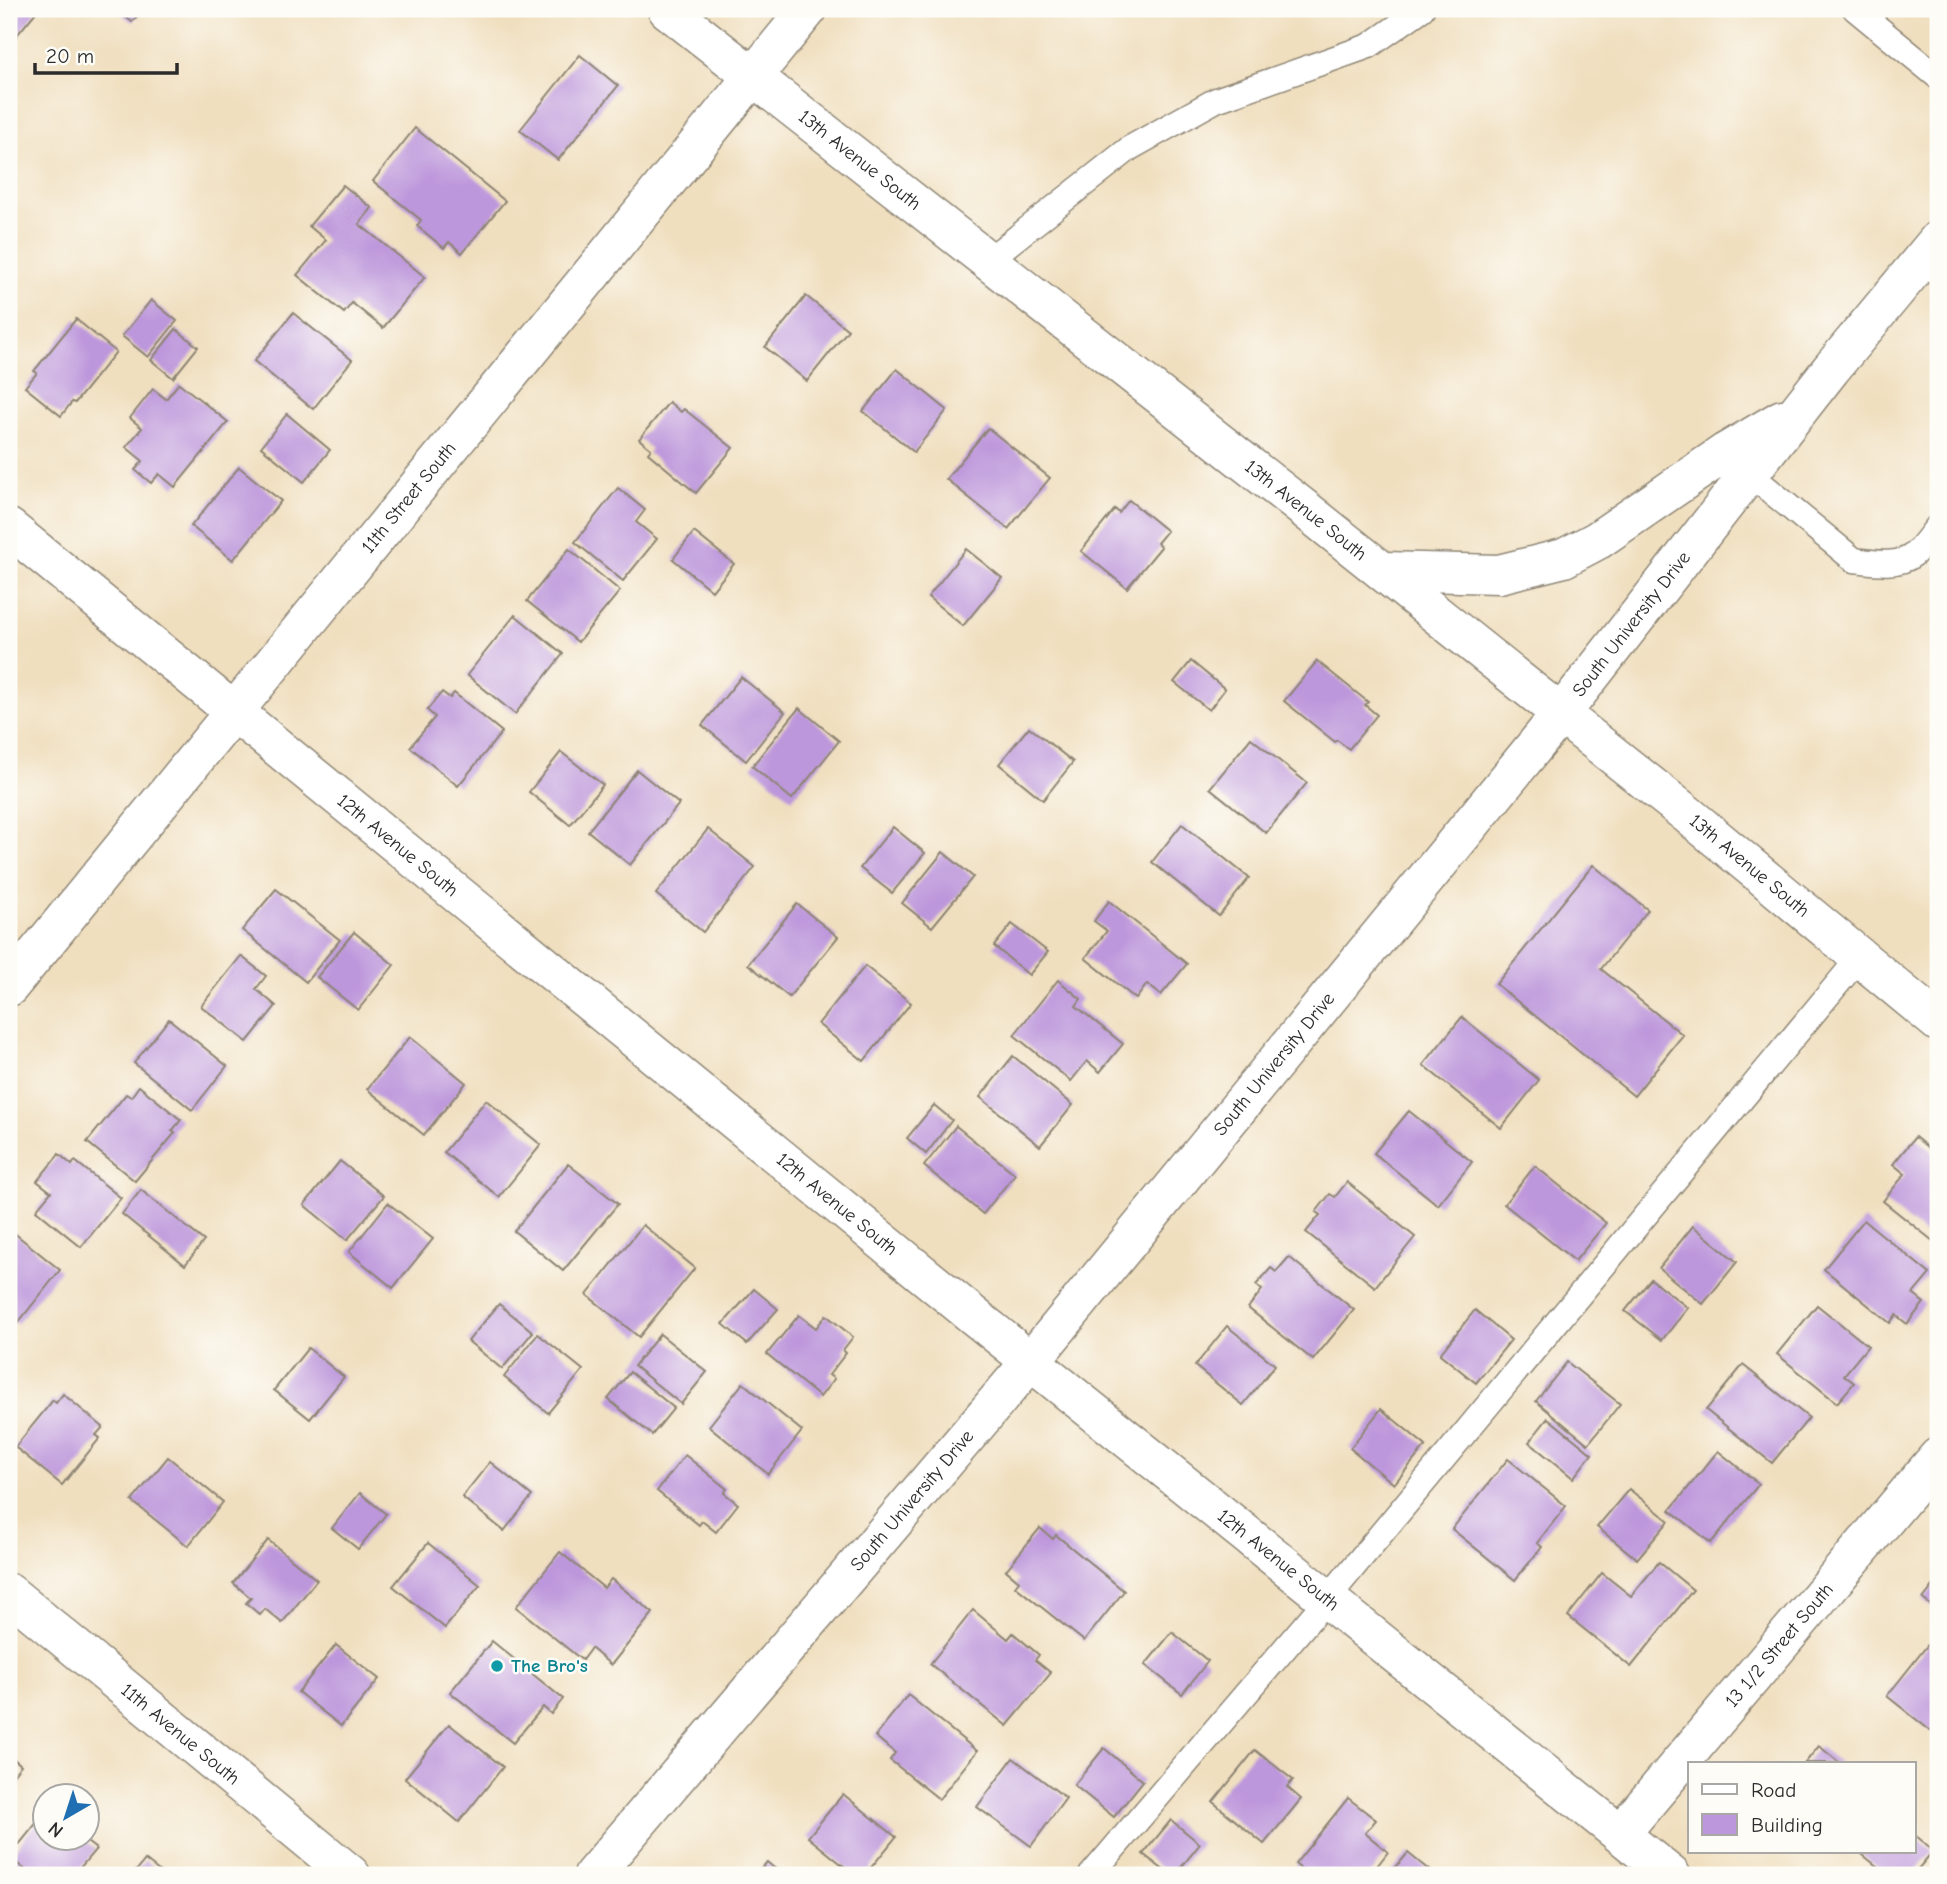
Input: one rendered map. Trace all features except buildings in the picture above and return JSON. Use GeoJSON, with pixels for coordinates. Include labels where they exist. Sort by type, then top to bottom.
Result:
{"type":"FeatureCollection","features":[{"type":"Feature","properties":{"kind":"street","name":"13th Avenue South"},"geometry":{"type":"LineString","coordinates":[[667,9],[1383,571],[1687,814],[1938,1022]]}},
{"type":"Feature","properties":{"kind":"street","name":"11th Street South"},"geometry":{"type":"LineString","coordinates":[[9,987],[808,9]]}},
{"type":"Feature","properties":{"kind":"street","name":"South University Drive"},"geometry":{"type":"LineString","coordinates":[[593,1875],[1031,1361],[1561,714],[1737,463],[1799,410],[1938,240]]}},
{"type":"Feature","properties":{"kind":"street"},"geometry":{"type":"LineString","coordinates":[[1383,571],[1499,574],[1564,558],[1737,463]]}},
{"type":"Feature","properties":{"kind":"street","name":"12th Avenue South"},"geometry":{"type":"LineString","coordinates":[[9,528],[1031,1361],[1671,1875]]}},
{"type":"Feature","properties":{"kind":"street","name":"13 1/2 Street South"},"geometry":{"type":"LineString","coordinates":[[1620,1835],[1938,1457]]}},
{"type":"Feature","properties":{"kind":"street","name":"11th Avenue South"},"geometry":{"type":"LineString","coordinates":[[9,1593],[351,1875]]}},
{"type":"Feature","properties":{"kind":"lane"},"geometry":{"type":"LineString","coordinates":[[987,261],[1130,148],[1216,100],[1369,46],[1422,9]]}},
{"type":"Feature","properties":{"kind":"lane"},"geometry":{"type":"LineString","coordinates":[[1855,9],[1938,77]]}},
{"type":"Feature","properties":{"kind":"lane"},"geometry":{"type":"LineString","coordinates":[[1737,463],[1854,560],[1904,561],[1914,555],[1938,526]]}},
{"type":"Feature","properties":{"kind":"lane"},"geometry":{"type":"LineString","coordinates":[[1091,1875],[1327,1599],[1858,958]]}},
{"type":"Feature","properties":{"kind":"place","name":"The Bro's"},"geometry":{"type":"Point","coordinates":[497,1666]}}]}
